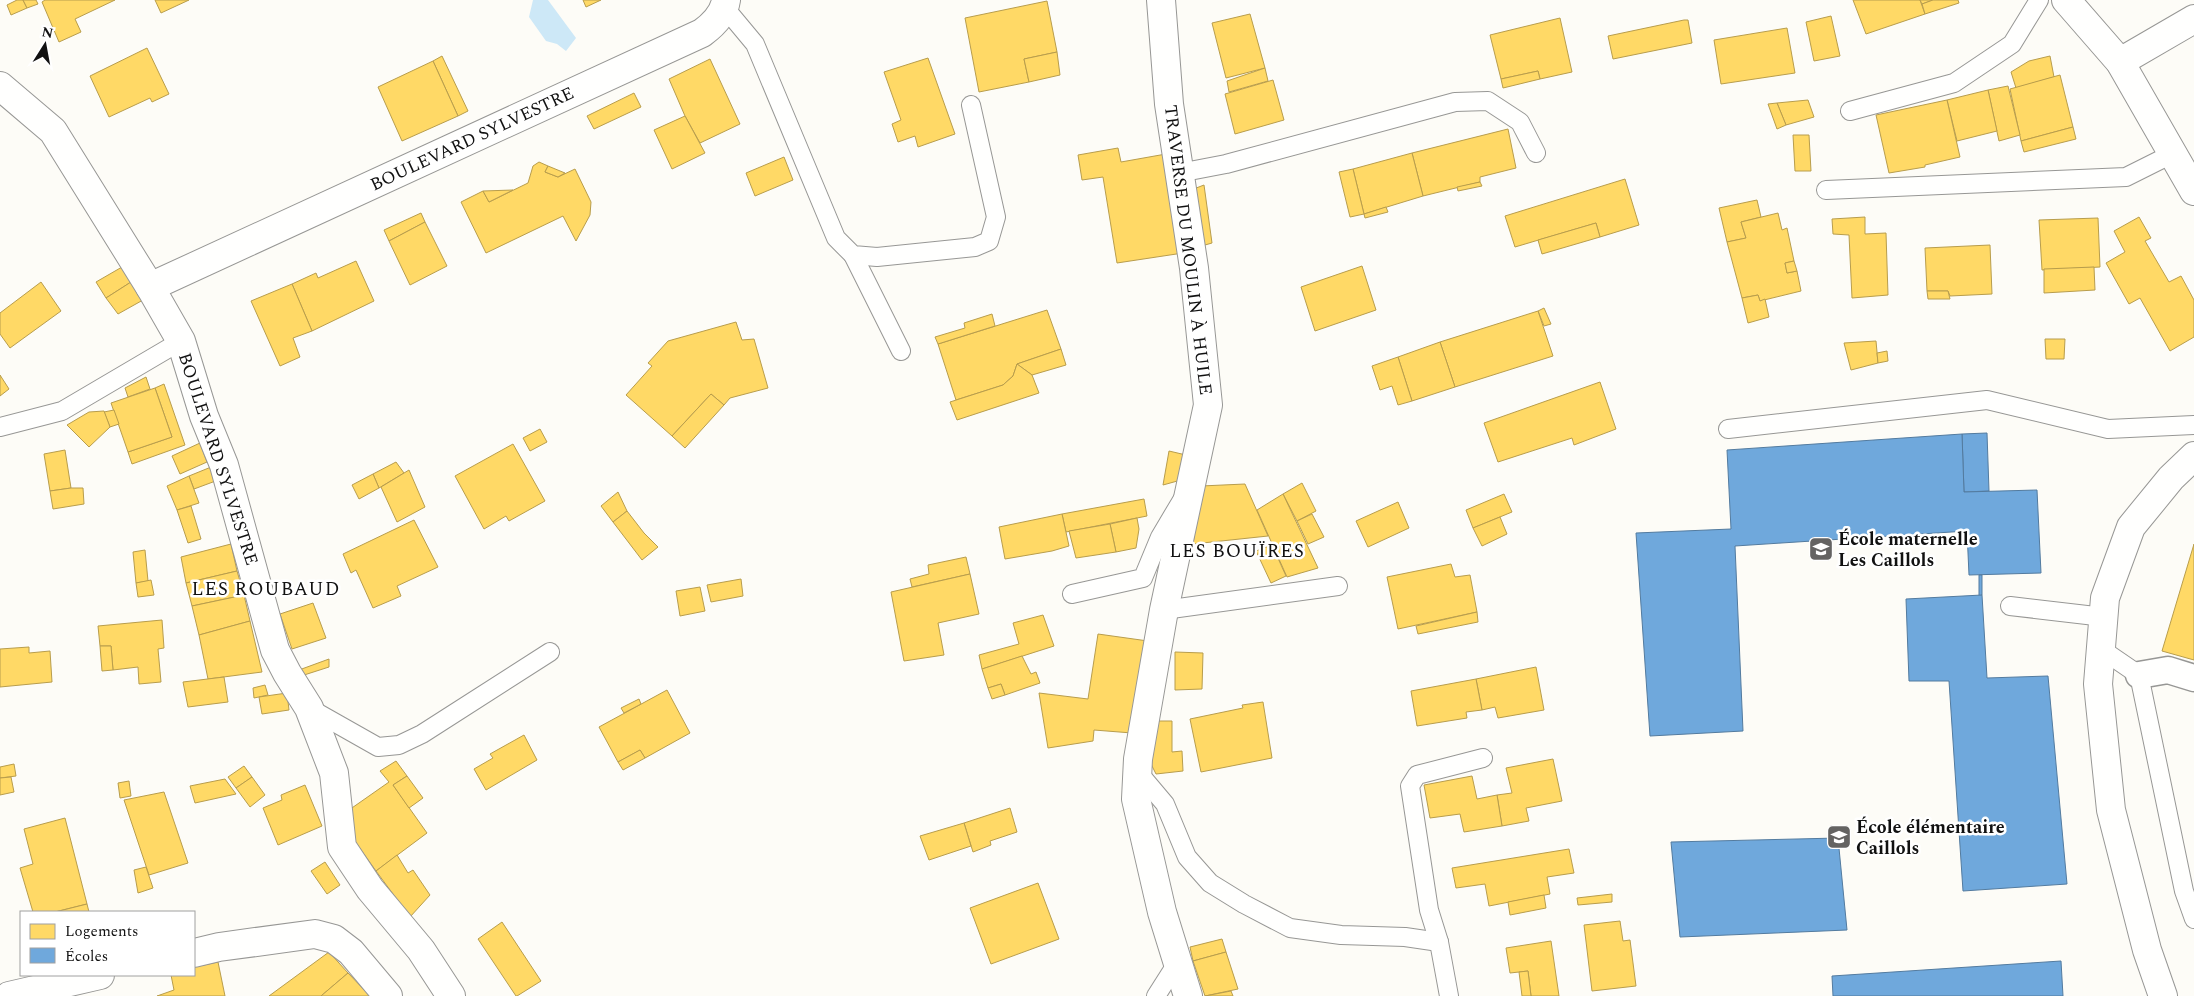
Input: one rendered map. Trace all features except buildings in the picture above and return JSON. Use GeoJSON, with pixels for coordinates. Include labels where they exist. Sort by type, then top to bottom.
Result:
{"type":"FeatureCollection","features":[{"type":"Feature","properties":{"kind":"street","name":"TRAVERSE DU MOULIN À HUILE"},"geometry":{"type":"LineString","coordinates":[[1161,0],[1169,104],[1194,268],[1208,406],[1164,610],[1138,759],[1136,799],[1177,963],[1188,996]]}},
{"type":"Feature","properties":{"kind":"street"},"geometry":{"type":"LineString","coordinates":[[2066,0],[2120,62],[2194,191]]}},
{"type":"Feature","properties":{"kind":"street","name":"BOULEVARD SYLVESTRE"},"geometry":{"type":"LineString","coordinates":[[451,996],[421,950],[370,889],[342,847],[334,772],[309,708],[275,650],[224,465],[204,416],[181,341],[150,287],[702,33],[712,26],[725,4]]}},
{"type":"Feature","properties":{"kind":"street"},"geometry":{"type":"LineString","coordinates":[[2120,62],[2194,19]]}},
{"type":"Feature","properties":{"kind":"street"},"geometry":{"type":"LineString","coordinates":[[0,86],[53,131],[150,287]]}},
{"type":"Feature","properties":{"kind":"street"},"geometry":{"type":"LineString","coordinates":[[2163,996],[2147,950],[2112,810],[2098,684],[2106,598],[2131,527],[2171,478],[2194,456]]}},
{"type":"Feature","properties":{"kind":"street"},"geometry":{"type":"LineString","coordinates":[[2140,675],[2168,670],[2194,678]]}},
{"type":"Feature","properties":{"kind":"street"},"geometry":{"type":"LineString","coordinates":[[195,953],[219,947],[314,934],[334,939],[351,952],[388,996]]}},
{"type":"Feature","properties":{"kind":"street"},"geometry":{"type":"LineString","coordinates":[[9,996],[96,976]]}},
{"type":"Feature","properties":{"kind":"lane"},"geometry":{"type":"LineString","coordinates":[[1850,111],[1954,83],[2012,44],[2040,0]]}},
{"type":"Feature","properties":{"kind":"lane"},"geometry":{"type":"LineString","coordinates":[[725,4],[755,44],[836,238],[853,256],[901,351]]}},
{"type":"Feature","properties":{"kind":"lane"},"geometry":{"type":"LineString","coordinates":[[1179,172],[1226,164],[1456,102],[1488,101],[1520,122],[1536,153]]}},
{"type":"Feature","properties":{"kind":"lane"},"geometry":{"type":"LineString","coordinates":[[853,256],[877,258],[975,247],[989,241],[996,217],[970,105]]}},
{"type":"Feature","properties":{"kind":"lane"},"geometry":{"type":"LineString","coordinates":[[1826,190],[2126,177],[2172,154]]}},
{"type":"Feature","properties":{"kind":"lane"},"geometry":{"type":"LineString","coordinates":[[0,427],[62,411],[181,341]]}},
{"type":"Feature","properties":{"kind":"lane"},"geometry":{"type":"LineString","coordinates":[[1728,429],[1987,400],[2108,429],[2194,425]]}},
{"type":"Feature","properties":{"kind":"lane"},"geometry":{"type":"LineString","coordinates":[[1072,594],[1143,578],[1160,537],[1191,485]]}},
{"type":"Feature","properties":{"kind":"lane"},"geometry":{"type":"LineString","coordinates":[[1164,610],[1338,586]]}},
{"type":"Feature","properties":{"kind":"lane"},"geometry":{"type":"LineString","coordinates":[[2010,606],[2104,617]]}},
{"type":"Feature","properties":{"kind":"lane"},"geometry":{"type":"LineString","coordinates":[[2101,649],[2140,675],[2184,891],[2194,919]]}},
{"type":"Feature","properties":{"kind":"lane"},"geometry":{"type":"LineString","coordinates":[[309,708],[378,747],[399,746],[422,734],[550,652]]}},
{"type":"Feature","properties":{"kind":"lane"},"geometry":{"type":"LineString","coordinates":[[1448,996],[1439,942],[1429,910],[1410,786],[1417,775],[1483,758]]}},
{"type":"Feature","properties":{"kind":"lane"},"geometry":{"type":"LineString","coordinates":[[1138,772],[1165,804],[1187,857],[1210,883],[1244,904],[1290,928],[1341,935],[1405,937],[1439,942]]}},
{"type":"Feature","properties":{"kind":"lane"},"geometry":{"type":"LineString","coordinates":[[1156,996],[1177,963]]}},
{"type":"Feature","properties":{"kind":"water"},"geometry":{"type":"Polygon","coordinates":[[[533,0],[548,0],[576,38],[566,51],[557,44],[546,41],[529,17],[533,0]]]}},
{"type":"Feature","properties":{"kind":"place","name":"École maternelle Les Caillols"},"geometry":{"type":"Point","coordinates":[1821,549]}},
{"type":"Feature","properties":{"kind":"place","name":"École élémentaire Caillols"},"geometry":{"type":"Point","coordinates":[1839,837]}},
{"type":"Feature","properties":{"kind":"district","name":"LES BOUÏRES"},"geometry":{"type":"Point","coordinates":[1237,551]}},
{"type":"Feature","properties":{"kind":"district","name":"LES ROUBAUD"},"geometry":{"type":"Point","coordinates":[266,589]}}]}
